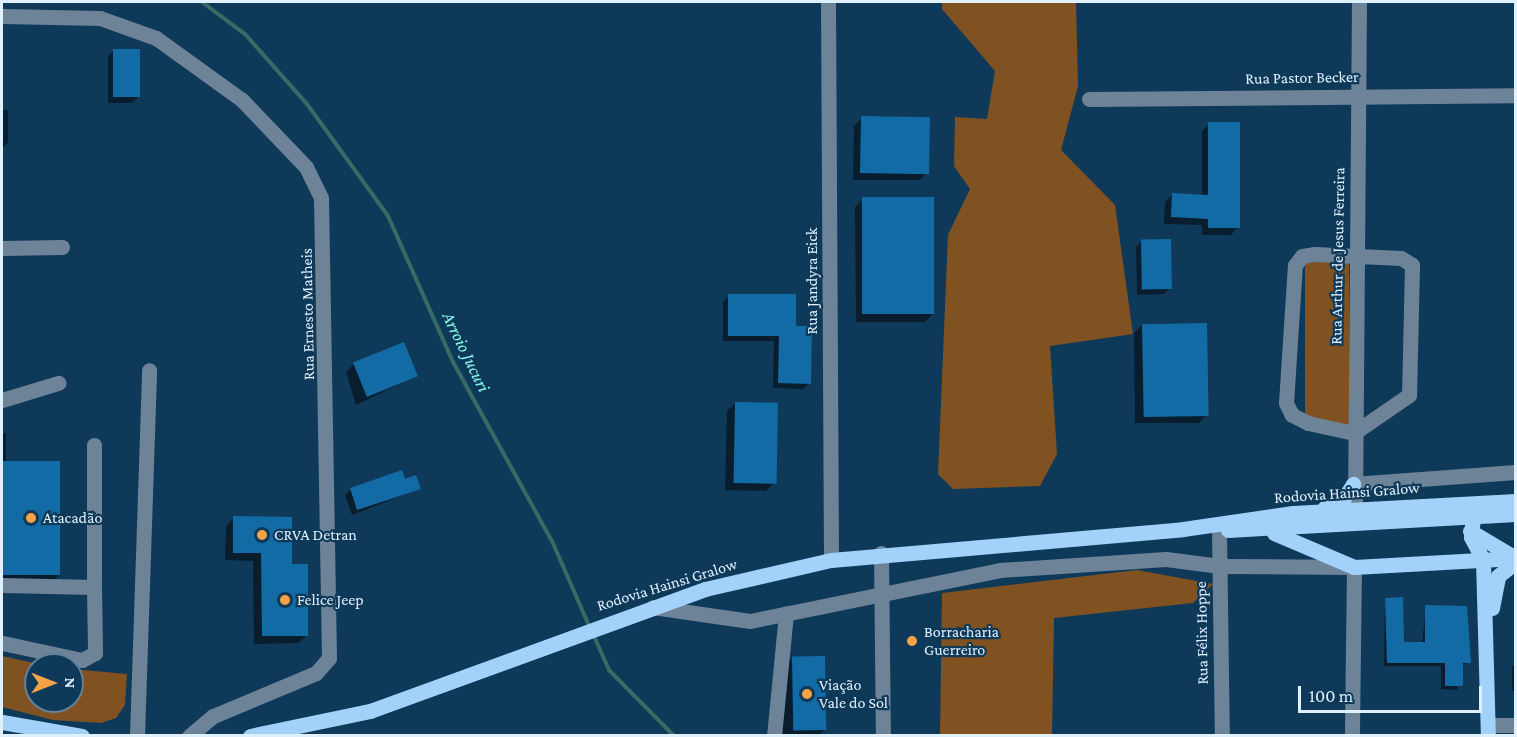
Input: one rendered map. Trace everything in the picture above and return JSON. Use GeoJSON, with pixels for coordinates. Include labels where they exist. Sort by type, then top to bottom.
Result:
{"type":"FeatureCollection","features":[{"type":"Feature","properties":{"kind":"main road"},"geometry":{"type":"LineString","coordinates":[[1279,515],[1337,504],[1353,484]]}},
{"type":"Feature","properties":{"kind":"main road","name":"Rodovia Hainsi Gralow"},"geometry":{"type":"LineString","coordinates":[[249,735],[370,711],[652,606],[831,560],[881,553],[1183,529],[1279,515],[1355,510],[1472,517],[1515,501]]}},
{"type":"Feature","properties":{"kind":"main road","name":"Rodovia Hainsi Gralow"},"geometry":{"type":"LineString","coordinates":[[1183,529],[1226,531],[1515,514]]}},
{"type":"Feature","properties":{"kind":"main road"},"geometry":{"type":"LineString","coordinates":[[1472,517],[1515,559]]}},
{"type":"Feature","properties":{"kind":"main road"},"geometry":{"type":"LineString","coordinates":[[1472,517],[1483,560],[1488,730]]}},
{"type":"Feature","properties":{"kind":"main road"},"geometry":{"type":"LineString","coordinates":[[1226,531],[1290,536],[1354,567],[1515,559]]}},
{"type":"Feature","properties":{"kind":"main road"},"geometry":{"type":"LineString","coordinates":[[1487,643],[1498,576],[1515,559]]}},
{"type":"Feature","properties":{"kind":"main road"},"geometry":{"type":"LineString","coordinates":[[2,716],[20,726]]}},
{"type":"Feature","properties":{"kind":"main road"},"geometry":{"type":"LineString","coordinates":[[2,722],[82,735]]}},
{"type":"Feature","properties":{"kind":"street","name":"Rua Jandyra Eick"},"geometry":{"type":"LineString","coordinates":[[828,2],[831,560]]}},
{"type":"Feature","properties":{"kind":"street","name":"Rua Arthur de Jesus Ferreira"},"geometry":{"type":"LineString","coordinates":[[1355,510],[1353,484],[1359,2]]}},
{"type":"Feature","properties":{"kind":"street","name":"Rua Ernesto Matheis"},"geometry":{"type":"LineString","coordinates":[[2,16],[100,18],[156,38],[242,100],[306,167],[321,198],[330,658],[316,674],[213,716],[189,735]]}},
{"type":"Feature","properties":{"kind":"street","name":"Rua Pastor Becker"},"geometry":{"type":"LineString","coordinates":[[1089,99],[1515,95]]}},
{"type":"Feature","properties":{"kind":"street"},"geometry":{"type":"LineString","coordinates":[[2,248],[62,247]]}},
{"type":"Feature","properties":{"kind":"street"},"geometry":{"type":"LineString","coordinates":[[1308,255],[1401,258],[1412,265],[1415,284],[1409,395],[1354,433],[1308,423],[1292,415],[1286,403],[1295,265],[1308,255]]}},
{"type":"Feature","properties":{"kind":"street"},"geometry":{"type":"LineString","coordinates":[[136,735],[149,370]]}},
{"type":"Feature","properties":{"kind":"street"},"geometry":{"type":"LineString","coordinates":[[2,400],[58,383]]}},
{"type":"Feature","properties":{"kind":"street"},"geometry":{"type":"LineString","coordinates":[[2,643],[92,658],[94,446]]}},
{"type":"Feature","properties":{"kind":"street"},"geometry":{"type":"LineString","coordinates":[[1353,484],[1515,472]]}},
{"type":"Feature","properties":{"kind":"street","name":"Rua Félix Hoppe"},"geometry":{"type":"LineString","coordinates":[[1221,735],[1220,566],[1226,531]]}},
{"type":"Feature","properties":{"kind":"street"},"geometry":{"type":"LineString","coordinates":[[881,553],[883,735]]}},
{"type":"Feature","properties":{"kind":"street"},"geometry":{"type":"LineString","coordinates":[[652,606],[713,619],[750,621],[1000,570],[1167,559],[1220,566],[1354,567],[1352,735]]}},
{"type":"Feature","properties":{"kind":"street"},"geometry":{"type":"LineString","coordinates":[[2,585],[94,587]]}},
{"type":"Feature","properties":{"kind":"street"},"geometry":{"type":"LineString","coordinates":[[774,735],[786,614]]}},
{"type":"Feature","properties":{"kind":"street"},"geometry":{"type":"LineString","coordinates":[[1488,730],[1515,725]]}},
{"type":"Feature","properties":{"kind":"shaded area"},"geometry":{"type":"Polygon","coordinates":[[[942,2],[1076,2],[1078,86],[1061,150],[1115,205],[1133,334],[1050,346],[1057,454],[1040,486],[953,489],[938,474],[948,235],[970,189],[954,166],[955,117],[987,119],[995,71],[942,9],[942,2]]]}},
{"type":"Feature","properties":{"kind":"shaded area"},"geometry":{"type":"Polygon","coordinates":[[[1305,260],[1349,260],[1349,425],[1305,425],[1305,260]]]}},
{"type":"Feature","properties":{"kind":"shaded area"},"geometry":{"type":"Polygon","coordinates":[[[1137,570],[1213,584],[1193,603],[1054,618],[1052,735],[940,736],[942,593],[1137,570]]]}},
{"type":"Feature","properties":{"kind":"shaded area"},"geometry":{"type":"Polygon","coordinates":[[[2,656],[24,661],[24,713],[2,707],[2,656]]]}},
{"type":"Feature","properties":{"kind":"shaded area"},"geometry":{"type":"Polygon","coordinates":[[[84,670],[127,674],[125,705],[116,718],[101,723],[53,720],[26,713],[84,713],[84,670]]]}},
{"type":"Feature","properties":{"kind":"building"},"geometry":{"type":"Polygon","coordinates":[[[113,49],[140,49],[140,97],[113,97],[113,49]]]}},
{"type":"Feature","properties":{"kind":"building"},"geometry":{"type":"Polygon","coordinates":[[[861,116],[930,117],[929,174],[860,173],[861,116]]]}},
{"type":"Feature","properties":{"kind":"building"},"geometry":{"type":"Polygon","coordinates":[[[1208,122],[1240,122],[1240,228],[1208,228],[1208,219],[1171,217],[1172,193],[1208,195],[1208,122]]]}},
{"type":"Feature","properties":{"kind":"building"},"geometry":{"type":"Polygon","coordinates":[[[862,197],[934,197],[934,314],[862,314],[862,197]]]}},
{"type":"Feature","properties":{"kind":"building"},"geometry":{"type":"Polygon","coordinates":[[[1171,239],[1172,289],[1142,290],[1141,240],[1171,239]]]}},
{"type":"Feature","properties":{"kind":"building"},"geometry":{"type":"Polygon","coordinates":[[[728,294],[796,294],[796,326],[812,326],[811,384],[778,383],[779,336],[728,336],[728,294]]]}},
{"type":"Feature","properties":{"kind":"building"},"geometry":{"type":"Polygon","coordinates":[[[1207,323],[1209,416],[1144,417],[1142,324],[1207,323]]]}},
{"type":"Feature","properties":{"kind":"building"},"geometry":{"type":"Polygon","coordinates":[[[404,342],[418,376],[367,397],[353,363],[404,342]]]}},
{"type":"Feature","properties":{"kind":"building"},"geometry":{"type":"Polygon","coordinates":[[[735,402],[778,403],[777,484],[734,483],[735,402]]]}},
{"type":"Feature","properties":{"kind":"building","name":"Atacadão"},"geometry":{"type":"Polygon","coordinates":[[[2,461],[60,461],[60,575],[2,575],[2,461]]]}},
{"type":"Feature","properties":{"kind":"building"},"geometry":{"type":"Polygon","coordinates":[[[402,470],[405,479],[416,475],[421,489],[357,510],[350,488],[402,470]]]}},
{"type":"Feature","properties":{"kind":"building"},"geometry":{"type":"Polygon","coordinates":[[[233,516],[292,517],[292,564],[308,564],[308,636],[262,636],[261,553],[233,553],[233,516]]]}},
{"type":"Feature","properties":{"kind":"building"},"geometry":{"type":"Polygon","coordinates":[[[1403,597],[1404,642],[1425,642],[1425,605],[1467,606],[1471,663],[1463,663],[1463,686],[1445,686],[1445,663],[1387,663],[1385,598],[1403,597]]]}},
{"type":"Feature","properties":{"kind":"building","name":"Viação Vale do Sol"},"geometry":{"type":"Polygon","coordinates":[[[825,656],[826,730],[793,731],[792,657],[825,656]]]}},
{"type":"Feature","properties":{"kind":"waterway","name":"Arroio Jucuri"},"geometry":{"type":"LineString","coordinates":[[202,2],[245,34],[307,104],[388,216],[453,362],[552,541],[590,628]]}},
{"type":"Feature","properties":{"kind":"waterway","name":"Arroio Jucuri"},"geometry":{"type":"LineString","coordinates":[[593,634],[609,670],[674,736]]}},
{"type":"Feature","properties":{"kind":"place","name":"Atacadão"},"geometry":{"type":"Point","coordinates":[31,518]}},
{"type":"Feature","properties":{"kind":"place","name":"CRVA Detran"},"geometry":{"type":"Point","coordinates":[262,535]}},
{"type":"Feature","properties":{"kind":"place","name":"Felice Jeep"},"geometry":{"type":"Point","coordinates":[285,600]}},
{"type":"Feature","properties":{"kind":"place","name":"Borracharia Guerreiro"},"geometry":{"type":"Point","coordinates":[912,641]}},
{"type":"Feature","properties":{"kind":"place","name":"Viação Vale do Sol"},"geometry":{"type":"Point","coordinates":[807,694]}}]}
